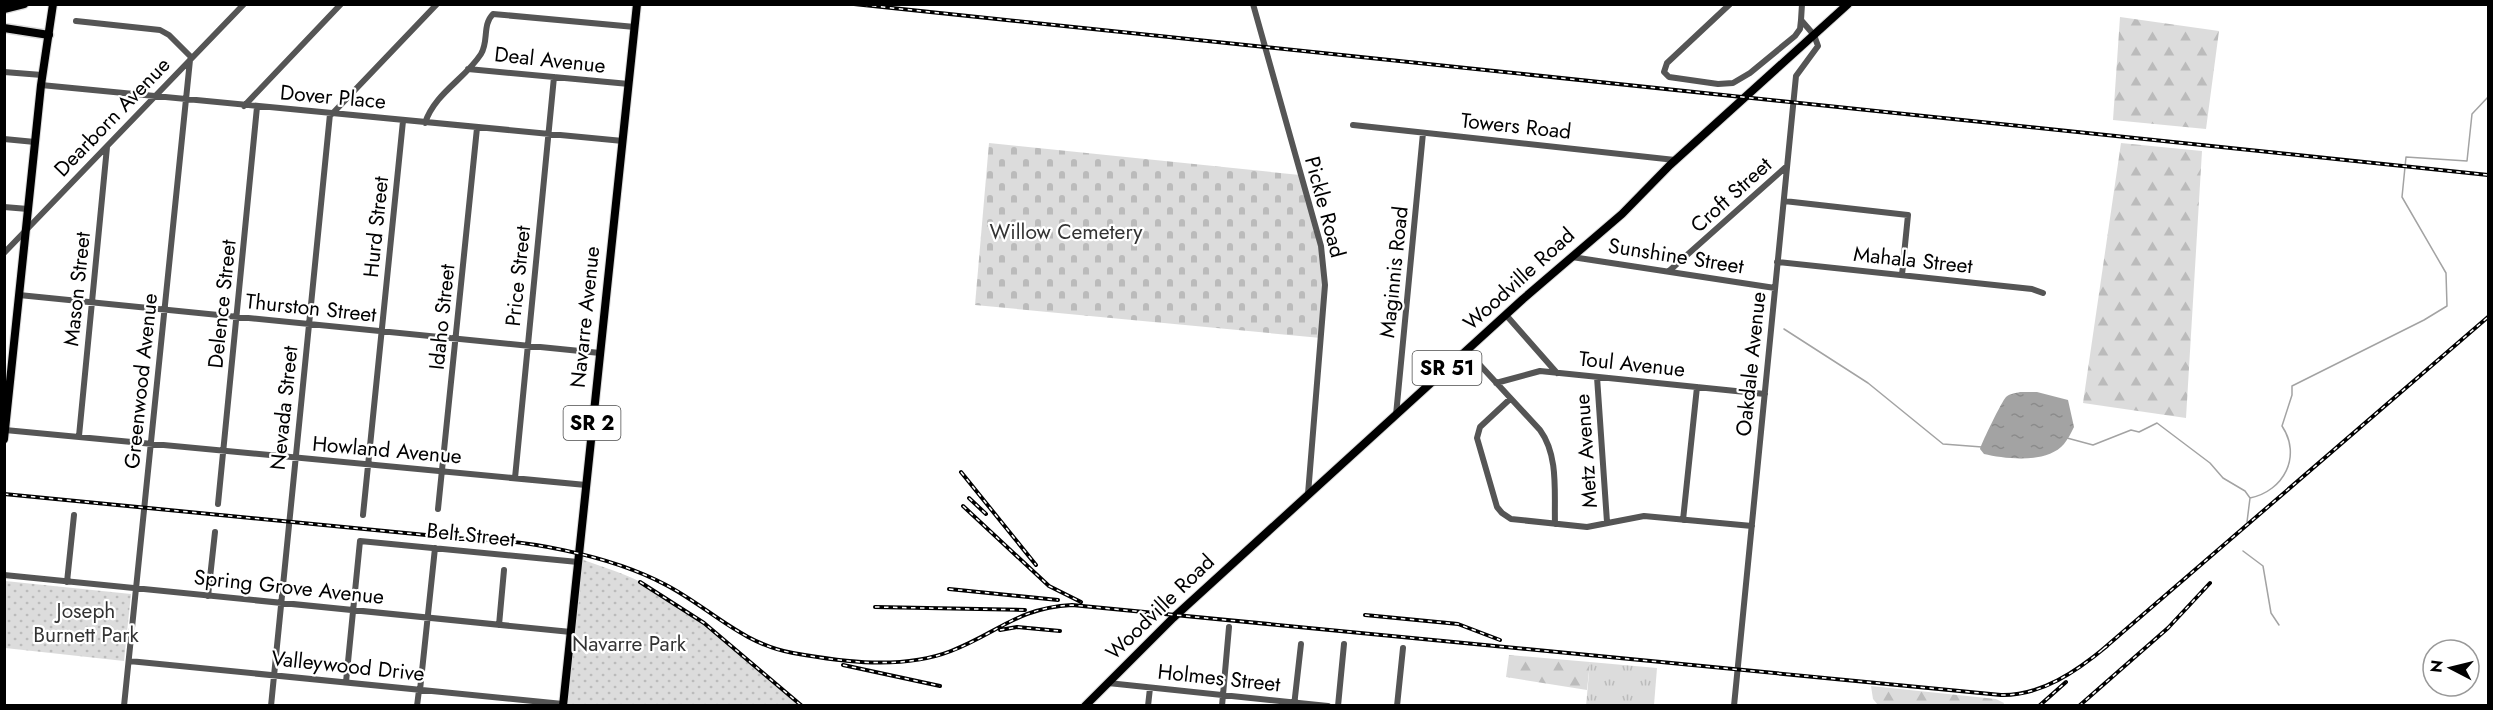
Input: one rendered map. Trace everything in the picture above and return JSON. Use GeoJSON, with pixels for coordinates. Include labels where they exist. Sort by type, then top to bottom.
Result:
{"type":"FeatureCollection","features":[{"type":"Feature","properties":{"kind":"highway"},"geometry":{"type":"LineString","coordinates":[[4,9],[24,4]]}},
{"type":"Feature","properties":{"kind":"highway"},"geometry":{"type":"LineString","coordinates":[[4,28],[49,35]]}},
{"type":"Feature","properties":{"kind":"main road"},"geometry":{"type":"LineString","coordinates":[[5,434],[8,369],[19,295],[42,75],[53,4]]}},
{"type":"Feature","properties":{"kind":"main road","name":"Navarre Avenue"},"geometry":{"type":"LineString","coordinates":[[563,705],[637,4]]}},
{"type":"Feature","properties":{"kind":"main road","name":"Woodville Road"},"geometry":{"type":"LineString","coordinates":[[1085,705],[1173,618],[1571,256],[1622,213],[1676,160],[1848,4]]}},
{"type":"Feature","properties":{"kind":"street","name":"Dearborn Avenue"},"geometry":{"type":"LineString","coordinates":[[4,253],[244,4]]}},
{"type":"Feature","properties":{"kind":"street"},"geometry":{"type":"LineString","coordinates":[[244,106],[341,4]]}},
{"type":"Feature","properties":{"kind":"street"},"geometry":{"type":"LineString","coordinates":[[331,114],[437,4]]}},
{"type":"Feature","properties":{"kind":"street","name":"Pickle Road"},"geometry":{"type":"LineString","coordinates":[[1253,4],[1321,246],[1324,267],[1325,292],[1308,494]]}},
{"type":"Feature","properties":{"kind":"street"},"geometry":{"type":"LineString","coordinates":[[1730,4],[1671,59],[1664,69],[1666,74],[1674,80],[1706,83],[1729,84],[1742,79],[1798,33],[1802,20],[1802,4]]}},
{"type":"Feature","properties":{"kind":"street"},"geometry":{"type":"LineString","coordinates":[[425,123],[439,98],[483,51],[490,16],[496,13],[635,27]]}},
{"type":"Feature","properties":{"kind":"street"},"geometry":{"type":"LineString","coordinates":[[1802,20],[1814,35]]}},
{"type":"Feature","properties":{"kind":"street"},"geometry":{"type":"LineString","coordinates":[[76,21],[160,30],[169,35],[191,59]]}},
{"type":"Feature","properties":{"kind":"street","name":"Oakdale Avenue"},"geometry":{"type":"LineString","coordinates":[[1734,705],[1794,96],[1797,71],[1818,46],[1814,35]]}},
{"type":"Feature","properties":{"kind":"street","name":"Greenwood Avenue"},"geometry":{"type":"LineString","coordinates":[[124,705],[191,59]]}},
{"type":"Feature","properties":{"kind":"street","name":"Deal Avenue"},"geometry":{"type":"LineString","coordinates":[[468,69],[628,84]]}},
{"type":"Feature","properties":{"kind":"street"},"geometry":{"type":"LineString","coordinates":[[4,72],[42,75]]}},
{"type":"Feature","properties":{"kind":"street","name":"Price Street"},"geometry":{"type":"LineString","coordinates":[[515,478],[554,77]]}},
{"type":"Feature","properties":{"kind":"street","name":"Dover Place"},"geometry":{"type":"LineString","coordinates":[[41,85],[623,141]]}},
{"type":"Feature","properties":{"kind":"street","name":"Delence Street"},"geometry":{"type":"LineString","coordinates":[[218,504],[257,107]]}},
{"type":"Feature","properties":{"kind":"street","name":"Nevada Street"},"geometry":{"type":"LineString","coordinates":[[271,705],[331,114]]}},
{"type":"Feature","properties":{"kind":"street","name":"Hurd Street"},"geometry":{"type":"LineString","coordinates":[[363,515],[403,121]]}},
{"type":"Feature","properties":{"kind":"street","name":"Towers Road"},"geometry":{"type":"LineString","coordinates":[[1353,125],[1676,160]]}},
{"type":"Feature","properties":{"kind":"street","name":"Idaho Street"},"geometry":{"type":"LineString","coordinates":[[438,509],[477,128]]}},
{"type":"Feature","properties":{"kind":"street","name":"Maginnis Road"},"geometry":{"type":"LineString","coordinates":[[1396,415],[1423,133]]}},
{"type":"Feature","properties":{"kind":"street"},"geometry":{"type":"LineString","coordinates":[[4,139],[35,142]]}},
{"type":"Feature","properties":{"kind":"street","name":"Mason Street"},"geometry":{"type":"LineString","coordinates":[[79,436],[107,146]]}},
{"type":"Feature","properties":{"kind":"street","name":"Croft Street"},"geometry":{"type":"LineString","coordinates":[[1669,272],[1787,166]]}},
{"type":"Feature","properties":{"kind":"street"},"geometry":{"type":"LineString","coordinates":[[1784,201],[1908,215],[1902,275]]}},
{"type":"Feature","properties":{"kind":"street"},"geometry":{"type":"LineString","coordinates":[[4,207],[27,209]]}},
{"type":"Feature","properties":{"kind":"street","name":"Sunshine Street"},"geometry":{"type":"LineString","coordinates":[[1571,256],[1775,288]]}},
{"type":"Feature","properties":{"kind":"street","name":"Mahala Street"},"geometry":{"type":"LineString","coordinates":[[1778,262],[2032,289],[2043,293]]}},
{"type":"Feature","properties":{"kind":"street","name":"Thurston Street"},"geometry":{"type":"LineString","coordinates":[[19,295],[600,353]]}},
{"type":"Feature","properties":{"kind":"street"},"geometry":{"type":"LineString","coordinates":[[1506,315],[1557,373]]}},
{"type":"Feature","properties":{"kind":"street"},"geometry":{"type":"LineString","coordinates":[[1467,351],[1540,430],[1550,449],[1556,524]]}},
{"type":"Feature","properties":{"kind":"street","name":"Toul Avenue"},"geometry":{"type":"LineString","coordinates":[[1496,383],[1540,371],[1765,394]]}},
{"type":"Feature","properties":{"kind":"street","name":"Metz Avenue"},"geometry":{"type":"LineString","coordinates":[[1597,377],[1607,522]]}},
{"type":"Feature","properties":{"kind":"street"},"geometry":{"type":"LineString","coordinates":[[1683,520],[1697,387]]}},
{"type":"Feature","properties":{"kind":"street"},"geometry":{"type":"LineString","coordinates":[[1510,399],[1483,423],[1477,434],[1478,448],[1497,507],[1511,519],[1587,527],[1639,516],[1752,526]]}},
{"type":"Feature","properties":{"kind":"street","name":"Howland Avenue"},"geometry":{"type":"LineString","coordinates":[[5,434],[79,436],[586,485]]}},
{"type":"Feature","properties":{"kind":"street"},"geometry":{"type":"LineString","coordinates":[[67,582],[74,515]]}},
{"type":"Feature","properties":{"kind":"street"},"geometry":{"type":"LineString","coordinates":[[208,596],[214,532]]}},
{"type":"Feature","properties":{"kind":"street","name":"Belt Street"},"geometry":{"type":"LineString","coordinates":[[353,610],[360,541],[578,562]]}},
{"type":"Feature","properties":{"kind":"street"},"geometry":{"type":"LineString","coordinates":[[417,705],[435,548]]}},
{"type":"Feature","properties":{"kind":"street"},"geometry":{"type":"LineString","coordinates":[[499,625],[504,570]]}},
{"type":"Feature","properties":{"kind":"street","name":"Spring Grove Avenue"},"geometry":{"type":"LineString","coordinates":[[4,575],[571,632]]}},
{"type":"Feature","properties":{"kind":"street"},"geometry":{"type":"LineString","coordinates":[[346,682],[353,610]]}},
{"type":"Feature","properties":{"kind":"street"},"geometry":{"type":"LineString","coordinates":[[1222,705],[1229,627]]}},
{"type":"Feature","properties":{"kind":"street"},"geometry":{"type":"LineString","coordinates":[[1295,704],[1301,644]]}},
{"type":"Feature","properties":{"kind":"street"},"geometry":{"type":"LineString","coordinates":[[1338,705],[1344,644]]}},
{"type":"Feature","properties":{"kind":"street"},"geometry":{"type":"LineString","coordinates":[[1397,705],[1403,648]]}},
{"type":"Feature","properties":{"kind":"street","name":"Valleywood Drive"},"geometry":{"type":"LineString","coordinates":[[129,661],[563,705]]}},
{"type":"Feature","properties":{"kind":"street","name":"Holmes Street"},"geometry":{"type":"LineString","coordinates":[[1108,683],[1295,704],[1328,705]]}},
{"type":"Feature","properties":{"kind":"street"},"geometry":{"type":"LineString","coordinates":[[1148,705],[1150,688]]}},
{"type":"Feature","properties":{"kind":"green space"},"geometry":{"type":"Polygon","coordinates":[[[2120,17],[2219,31],[2206,129],[2113,120],[2120,17]]]}},
{"type":"Feature","properties":{"kind":"green space","name":"Willow Cemetery"},"geometry":{"type":"Polygon","coordinates":[[[989,143],[1300,175],[1324,267],[1321,338],[975,305],[989,143]]]}},
{"type":"Feature","properties":{"kind":"green space"},"geometry":{"type":"Polygon","coordinates":[[[2121,143],[2202,151],[2186,418],[2083,403],[2121,143]]]}},
{"type":"Feature","properties":{"kind":"green space","name":"Navarre Park"},"geometry":{"type":"Polygon","coordinates":[[[578,558],[633,578],[671,599],[729,642],[802,705],[563,706],[578,558]]]}},
{"type":"Feature","properties":{"kind":"green space","name":"Joseph Burnett Park"},"geometry":{"type":"Polygon","coordinates":[[[5,581],[131,594],[124,661],[5,648],[5,581]]]}},
{"type":"Feature","properties":{"kind":"green space"},"geometry":{"type":"Polygon","coordinates":[[[1509,655],[1590,662],[1587,690],[1506,677],[1509,655]]]}},
{"type":"Feature","properties":{"kind":"green space"},"geometry":{"type":"Polygon","coordinates":[[[1590,662],[1657,668],[1654,705],[1586,706],[1590,662]]]}},
{"type":"Feature","properties":{"kind":"green space"},"geometry":{"type":"Polygon","coordinates":[[[1871,686],[1996,699],[2004,703],[2003,706],[1878,705],[1873,699],[1871,686]]]}},
{"type":"Feature","properties":{"kind":"water"},"geometry":{"type":"Polygon","coordinates":[[[2020,392],[2037,392],[2068,400],[2074,427],[2069,436],[2064,444],[2047,455],[2014,458],[1984,454],[1980,449],[2004,400],[2009,395],[2020,392]]]}},
{"type":"Feature","properties":{"kind":"waterway"},"geometry":{"type":"LineString","coordinates":[[2250,498],[2272,488],[2286,471],[2290,460],[2290,449],[2288,437],[2282,426],[2292,395],[2292,386],[2424,320],[2447,306],[2446,273],[2402,197],[2406,157],[2467,161],[2472,114],[2488,97]]}},
{"type":"Feature","properties":{"kind":"waterway"},"geometry":{"type":"LineString","coordinates":[[1784,329],[1868,383],[1943,444],[1982,447]]}},
{"type":"Feature","properties":{"kind":"waterway"},"geometry":{"type":"LineString","coordinates":[[2067,438],[2093,445],[2131,430],[2139,432],[2157,423],[2210,463],[2223,478],[2245,491],[2250,498],[2247,522]]}},
{"type":"Feature","properties":{"kind":"waterway"},"geometry":{"type":"LineString","coordinates":[[2243,551],[2263,566],[2271,613],[2279,625]]}},
{"type":"Feature","properties":{"kind":"railway"},"geometry":{"type":"LineString","coordinates":[[854,4],[2488,175]]}},
{"type":"Feature","properties":{"kind":"railway"},"geometry":{"type":"LineString","coordinates":[[2102,650],[2488,317]]}},
{"type":"Feature","properties":{"kind":"railway"},"geometry":{"type":"LineString","coordinates":[[961,472],[1036,565]]}},
{"type":"Feature","properties":{"kind":"railway"},"geometry":{"type":"LineString","coordinates":[[4,494],[467,539]]}},
{"type":"Feature","properties":{"kind":"railway"},"geometry":{"type":"LineString","coordinates":[[969,498],[986,514]]}},
{"type":"Feature","properties":{"kind":"railway"},"geometry":{"type":"LineString","coordinates":[[963,506],[1049,586],[1081,602]]}},
{"type":"Feature","properties":{"kind":"railway"},"geometry":{"type":"LineString","coordinates":[[458,539],[483,539],[537,545],[619,565],[666,585],[758,642],[793,653],[852,661],[893,662],[932,657],[967,644],[1022,616],[1053,607],[1072,605],[2001,695],[2044,687],[2071,673],[2107,646]]}},
{"type":"Feature","properties":{"kind":"railway"},"geometry":{"type":"LineString","coordinates":[[640,582],[704,623],[802,706]]}},
{"type":"Feature","properties":{"kind":"railway"},"geometry":{"type":"LineString","coordinates":[[2079,706],[2168,628],[2210,583]]}},
{"type":"Feature","properties":{"kind":"railway"},"geometry":{"type":"LineString","coordinates":[[949,589],[1058,600]]}},
{"type":"Feature","properties":{"kind":"railway"},"geometry":{"type":"LineString","coordinates":[[875,607],[1025,610]]}},
{"type":"Feature","properties":{"kind":"railway"},"geometry":{"type":"LineString","coordinates":[[1365,615],[1458,624],[1500,640]]}},
{"type":"Feature","properties":{"kind":"railway"},"geometry":{"type":"LineString","coordinates":[[1000,630],[1017,627],[1060,631]]}},
{"type":"Feature","properties":{"kind":"railway"},"geometry":{"type":"LineString","coordinates":[[843,665],[940,686]]}},
{"type":"Feature","properties":{"kind":"railway"},"geometry":{"type":"LineString","coordinates":[[2039,706],[2066,682]]}}]}
